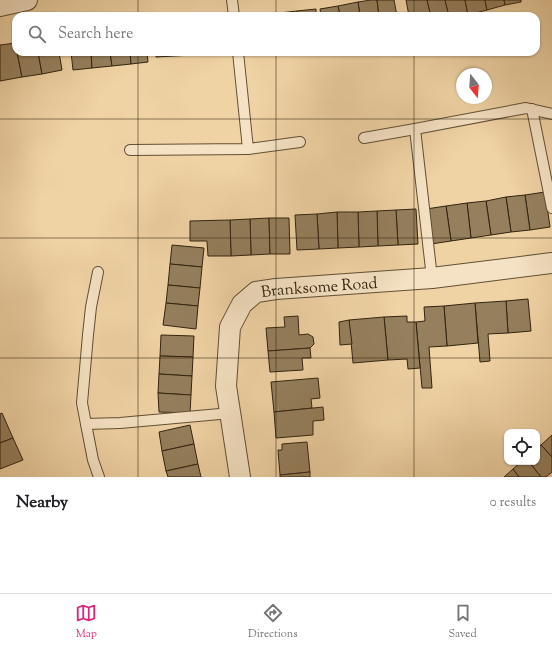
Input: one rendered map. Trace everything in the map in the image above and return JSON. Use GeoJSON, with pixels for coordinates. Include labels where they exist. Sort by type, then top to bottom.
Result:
{"type":"FeatureCollection","features":[{"type":"Feature","properties":{"kind":"street"},"geometry":{"type":"LineString","coordinates":[[0,6],[27,0]]}},
{"type":"Feature","properties":{"kind":"street","name":"Branksome Road"},"geometry":{"type":"LineString","coordinates":[[240,477],[226,386],[230,327],[242,304],[256,292],[276,289],[432,278],[552,263]]}},
{"type":"Feature","properties":{"kind":"lane"},"geometry":{"type":"LineString","coordinates":[[232,0],[234,12]]}},
{"type":"Feature","properties":{"kind":"lane"},"geometry":{"type":"LineString","coordinates":[[238,56],[248,149]]}},
{"type":"Feature","properties":{"kind":"lane"},"geometry":{"type":"LineString","coordinates":[[364,138],[526,108],[552,114]]}},
{"type":"Feature","properties":{"kind":"lane"},"geometry":{"type":"LineString","coordinates":[[532,109],[552,208]]}},
{"type":"Feature","properties":{"kind":"lane"},"geometry":{"type":"LineString","coordinates":[[415,129],[432,278]]}},
{"type":"Feature","properties":{"kind":"lane"},"geometry":{"type":"LineString","coordinates":[[130,150],[248,149],[300,142]]}},
{"type":"Feature","properties":{"kind":"lane"},"geometry":{"type":"LineString","coordinates":[[98,272],[91,306],[82,402],[93,460],[99,477]]}},
{"type":"Feature","properties":{"kind":"lane"},"geometry":{"type":"LineString","coordinates":[[86,424],[120,424],[231,413]]}},
{"type":"Feature","properties":{"kind":"building"},"geometry":{"type":"Polygon","coordinates":[[[377,0],[378,12],[359,12],[358,2],[377,0]]]}},
{"type":"Feature","properties":{"kind":"building"},"geometry":{"type":"Polygon","coordinates":[[[377,0],[394,0],[396,12],[378,12],[377,0]]]}},
{"type":"Feature","properties":{"kind":"building"},"geometry":{"type":"Polygon","coordinates":[[[406,0],[427,0],[430,12],[408,12],[406,0]]]}},
{"type":"Feature","properties":{"kind":"building"},"geometry":{"type":"Polygon","coordinates":[[[427,0],[445,0],[448,12],[430,12],[427,0]]]}},
{"type":"Feature","properties":{"kind":"building"},"geometry":{"type":"Polygon","coordinates":[[[445,0],[465,0],[467,12],[448,12],[445,0]]]}},
{"type":"Feature","properties":{"kind":"building"},"geometry":{"type":"Polygon","coordinates":[[[465,0],[485,0],[487,10],[479,12],[467,12],[465,0]]]}},
{"type":"Feature","properties":{"kind":"building"},"geometry":{"type":"Polygon","coordinates":[[[485,0],[504,0],[505,5],[487,10],[485,0]]]}},
{"type":"Feature","properties":{"kind":"building"},"geometry":{"type":"Polygon","coordinates":[[[504,0],[521,0],[521,2],[505,5],[504,0]]]}},
{"type":"Feature","properties":{"kind":"building"},"geometry":{"type":"Polygon","coordinates":[[[358,2],[359,12],[339,12],[338,6],[358,2]]]}},
{"type":"Feature","properties":{"kind":"building"},"geometry":{"type":"Polygon","coordinates":[[[338,6],[339,12],[320,12],[320,9],[338,6]]]}},
{"type":"Feature","properties":{"kind":"building"},"geometry":{"type":"Polygon","coordinates":[[[316,9],[316,12],[297,11],[316,9]]]}},
{"type":"Feature","properties":{"kind":"building"},"geometry":{"type":"Polygon","coordinates":[[[12,44],[12,56],[18,56],[22,77],[0,81],[0,45],[12,44]]]}},
{"type":"Feature","properties":{"kind":"building"},"geometry":{"type":"Polygon","coordinates":[[[18,56],[39,56],[42,74],[22,77],[18,56]]]}},
{"type":"Feature","properties":{"kind":"building"},"geometry":{"type":"Polygon","coordinates":[[[39,56],[60,56],[62,70],[42,74],[39,56]]]}},
{"type":"Feature","properties":{"kind":"building"},"geometry":{"type":"Polygon","coordinates":[[[71,56],[91,56],[92,68],[73,70],[71,56]]]}},
{"type":"Feature","properties":{"kind":"building"},"geometry":{"type":"Polygon","coordinates":[[[91,56],[111,56],[112,66],[92,68],[91,56]]]}},
{"type":"Feature","properties":{"kind":"building"},"geometry":{"type":"Polygon","coordinates":[[[111,56],[130,56],[131,64],[112,66],[111,56]]]}},
{"type":"Feature","properties":{"kind":"building"},"geometry":{"type":"Polygon","coordinates":[[[130,56],[147,56],[148,62],[131,64],[130,56]]]}},
{"type":"Feature","properties":{"kind":"building"},"geometry":{"type":"Polygon","coordinates":[[[545,192],[550,227],[530,230],[525,195],[545,192]]]}},
{"type":"Feature","properties":{"kind":"building"},"geometry":{"type":"Polygon","coordinates":[[[525,195],[530,230],[511,232],[506,197],[525,195]]]}},
{"type":"Feature","properties":{"kind":"building"},"geometry":{"type":"Polygon","coordinates":[[[506,197],[511,232],[491,235],[486,201],[506,197]]]}},
{"type":"Feature","properties":{"kind":"building"},"geometry":{"type":"Polygon","coordinates":[[[486,201],[491,235],[471,238],[467,203],[486,201]]]}},
{"type":"Feature","properties":{"kind":"building"},"geometry":{"type":"Polygon","coordinates":[[[467,203],[471,238],[451,241],[446,206],[467,203]]]}},
{"type":"Feature","properties":{"kind":"building"},"geometry":{"type":"Polygon","coordinates":[[[446,206],[451,241],[431,244],[426,209],[446,206]]]}},
{"type":"Feature","properties":{"kind":"building"},"geometry":{"type":"Polygon","coordinates":[[[416,209],[418,244],[398,245],[396,210],[416,209]]]}},
{"type":"Feature","properties":{"kind":"building"},"geometry":{"type":"Polygon","coordinates":[[[396,210],[398,245],[378,246],[377,211],[396,210]]]}},
{"type":"Feature","properties":{"kind":"building"},"geometry":{"type":"Polygon","coordinates":[[[377,211],[378,246],[359,247],[358,212],[377,211]]]}},
{"type":"Feature","properties":{"kind":"building"},"geometry":{"type":"Polygon","coordinates":[[[337,212],[358,212],[359,247],[338,248],[337,212]]]}},
{"type":"Feature","properties":{"kind":"building"},"geometry":{"type":"Polygon","coordinates":[[[337,212],[338,248],[319,249],[317,214],[337,212]]]}},
{"type":"Feature","properties":{"kind":"building"},"geometry":{"type":"Polygon","coordinates":[[[317,214],[319,249],[297,250],[295,215],[317,214]]]}},
{"type":"Feature","properties":{"kind":"building"},"geometry":{"type":"Polygon","coordinates":[[[269,218],[270,254],[251,255],[250,219],[269,218]]]}},
{"type":"Feature","properties":{"kind":"building"},"geometry":{"type":"Polygon","coordinates":[[[269,218],[289,218],[290,254],[270,254],[269,218]]]}},
{"type":"Feature","properties":{"kind":"building"},"geometry":{"type":"Polygon","coordinates":[[[250,219],[251,255],[231,256],[230,220],[250,219]]]}},
{"type":"Feature","properties":{"kind":"building"},"geometry":{"type":"Polygon","coordinates":[[[230,220],[231,256],[208,256],[207,241],[190,241],[190,221],[230,220]]]}},
{"type":"Feature","properties":{"kind":"building"},"geometry":{"type":"Polygon","coordinates":[[[172,245],[204,248],[202,267],[170,264],[172,245]]]}},
{"type":"Feature","properties":{"kind":"building"},"geometry":{"type":"Polygon","coordinates":[[[170,264],[202,267],[200,288],[168,285],[170,264]]]}},
{"type":"Feature","properties":{"kind":"building"},"geometry":{"type":"Polygon","coordinates":[[[168,285],[200,288],[198,306],[166,303],[168,285]]]}},
{"type":"Feature","properties":{"kind":"building"},"geometry":{"type":"Polygon","coordinates":[[[528,299],[531,331],[508,333],[506,301],[528,299]]]}},
{"type":"Feature","properties":{"kind":"building"},"geometry":{"type":"Polygon","coordinates":[[[506,301],[508,333],[488,334],[490,361],[480,362],[475,303],[506,301]]]}},
{"type":"Feature","properties":{"kind":"building"},"geometry":{"type":"Polygon","coordinates":[[[166,303],[198,306],[196,329],[163,325],[166,303]]]}},
{"type":"Feature","properties":{"kind":"building"},"geometry":{"type":"Polygon","coordinates":[[[475,303],[478,343],[447,346],[444,306],[475,303]]]}},
{"type":"Feature","properties":{"kind":"building"},"geometry":{"type":"Polygon","coordinates":[[[444,306],[447,346],[429,347],[432,388],[422,388],[416,322],[425,321],[424,307],[444,306]]]}},
{"type":"Feature","properties":{"kind":"building"},"geometry":{"type":"Polygon","coordinates":[[[298,316],[299,335],[308,334],[313,337],[314,344],[310,348],[268,351],[266,328],[285,327],[284,317],[298,316]]]}},
{"type":"Feature","properties":{"kind":"building"},"geometry":{"type":"Polygon","coordinates":[[[407,316],[407,322],[416,322],[420,368],[408,369],[407,359],[388,360],[384,317],[407,316]]]}},
{"type":"Feature","properties":{"kind":"building"},"geometry":{"type":"Polygon","coordinates":[[[384,317],[388,360],[353,363],[349,320],[384,317]]]}},
{"type":"Feature","properties":{"kind":"building"},"geometry":{"type":"Polygon","coordinates":[[[349,320],[352,344],[340,345],[339,322],[349,320]]]}},
{"type":"Feature","properties":{"kind":"building"},"geometry":{"type":"Polygon","coordinates":[[[161,335],[194,336],[193,357],[160,356],[161,335]]]}},
{"type":"Feature","properties":{"kind":"building"},"geometry":{"type":"Polygon","coordinates":[[[310,348],[311,358],[302,358],[303,370],[270,372],[268,351],[310,348]]]}},
{"type":"Feature","properties":{"kind":"building"},"geometry":{"type":"Polygon","coordinates":[[[160,356],[193,357],[192,376],[159,374],[160,356]]]}},
{"type":"Feature","properties":{"kind":"building"},"geometry":{"type":"Polygon","coordinates":[[[159,374],[192,376],[191,395],[158,393],[159,374]]]}},
{"type":"Feature","properties":{"kind":"building"},"geometry":{"type":"Polygon","coordinates":[[[318,378],[320,398],[311,399],[312,408],[274,412],[271,382],[318,378]]]}},
{"type":"Feature","properties":{"kind":"building"},"geometry":{"type":"Polygon","coordinates":[[[158,393],[191,395],[190,413],[159,412],[158,393]]]}},
{"type":"Feature","properties":{"kind":"building"},"geometry":{"type":"Polygon","coordinates":[[[323,407],[324,420],[313,421],[313,435],[276,438],[274,412],[323,407]]]}},
{"type":"Feature","properties":{"kind":"building"},"geometry":{"type":"Polygon","coordinates":[[[2,413],[13,438],[0,443],[0,414],[2,413]]]}},
{"type":"Feature","properties":{"kind":"building"},"geometry":{"type":"Polygon","coordinates":[[[190,425],[194,444],[162,451],[159,432],[190,425]]]}},
{"type":"Feature","properties":{"kind":"building"},"geometry":{"type":"Polygon","coordinates":[[[552,435],[552,457],[541,445],[552,435]]]}},
{"type":"Feature","properties":{"kind":"building"},"geometry":{"type":"Polygon","coordinates":[[[13,438],[23,460],[0,469],[0,443],[13,438]]]}},
{"type":"Feature","properties":{"kind":"building"},"geometry":{"type":"Polygon","coordinates":[[[307,442],[310,472],[280,475],[278,450],[282,450],[282,444],[307,442]]]}},
{"type":"Feature","properties":{"kind":"building"},"geometry":{"type":"Polygon","coordinates":[[[194,444],[198,464],[166,471],[162,451],[194,444]]]}},
{"type":"Feature","properties":{"kind":"building"},"geometry":{"type":"Polygon","coordinates":[[[541,445],[552,457],[552,472],[546,477],[541,477],[531,465],[540,465],[541,445]]]}},
{"type":"Feature","properties":{"kind":"building"},"geometry":{"type":"Polygon","coordinates":[[[198,464],[201,477],[168,477],[166,471],[198,464]]]}},
{"type":"Feature","properties":{"kind":"building"},"geometry":{"type":"Polygon","coordinates":[[[518,465],[531,465],[541,477],[519,477],[513,469],[518,465]]]}},
{"type":"Feature","properties":{"kind":"building"},"geometry":{"type":"Polygon","coordinates":[[[513,469],[519,477],[504,477],[513,469]]]}},
{"type":"Feature","properties":{"kind":"building"},"geometry":{"type":"Polygon","coordinates":[[[310,472],[310,477],[280,477],[280,475],[310,472]]]}}]}
